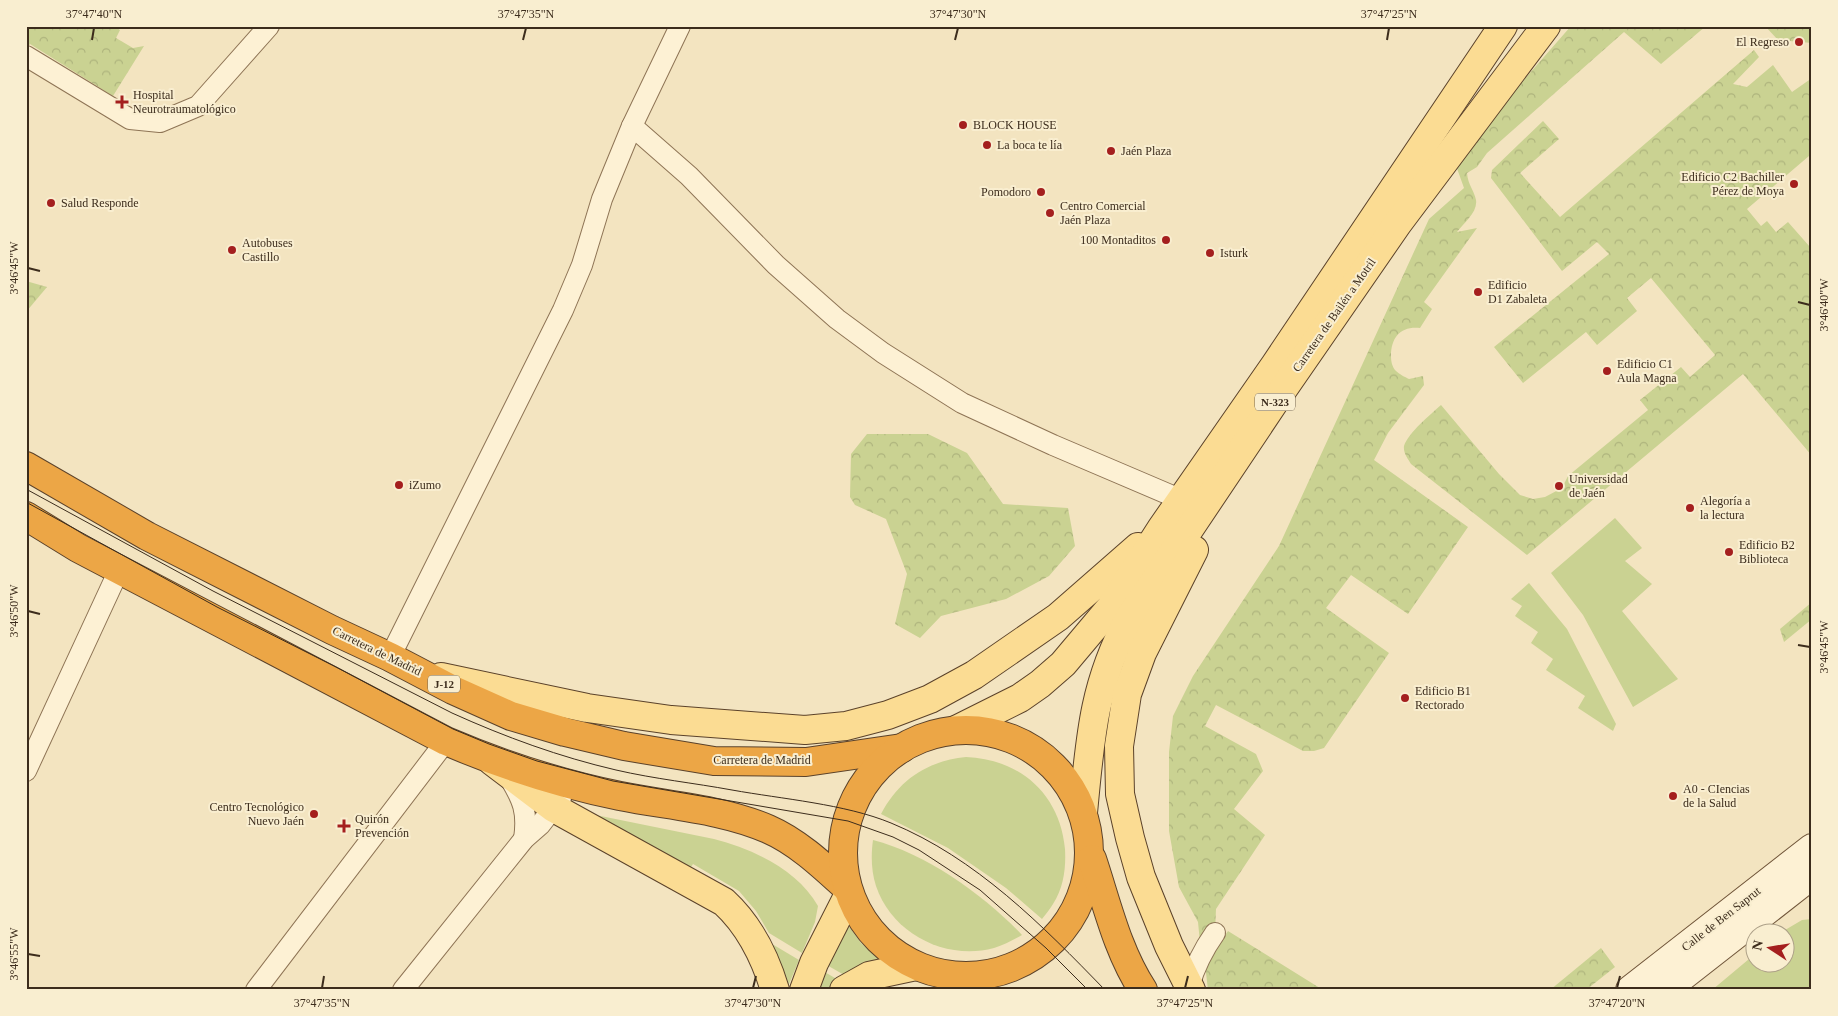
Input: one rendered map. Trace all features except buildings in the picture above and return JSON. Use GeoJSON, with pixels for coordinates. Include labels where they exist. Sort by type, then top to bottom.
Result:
{"type":"FeatureCollection","features":[{"type":"Feature","properties":{"kind":"highway","name":"Carretera de Madrid"},"geometry":{"type":"LineString","coordinates":[[26,466],[147,536],[323,626],[423,673],[453,690],[511,716],[565,732],[624,746],[714,761],[806,762],[902,748]]}},
{"type":"Feature","properties":{"kind":"highway"},"geometry":{"type":"LineString","coordinates":[[26,516],[78,548],[119,570],[446,741],[498,766],[628,798],[721,814],[748,821],[770,830],[789,841],[807,854],[848,891]]}},
{"type":"Feature","properties":{"kind":"highway"},"geometry":{"type":"LineString","coordinates":[[1090,853],[1086,884],[1078,907],[1066,927],[1052,942],[1033,957],[1017,966],[993,974],[969,977],[936,973],[916,966],[903,959],[879,940],[860,916],[848,891],[843,851],[846,828],[856,798],[871,775],[902,748],[924,737],[956,730],[988,732],[1009,737],[1029,746],[1047,759],[1062,775],[1074,793],[1083,813],[1090,853],[1117,939],[1131,971],[1143,990]]}},
{"type":"Feature","properties":{"kind":"highway"},"geometry":{"type":"LineString","coordinates":[[969,977],[996,990]]}},
{"type":"Feature","properties":{"kind":"main road","name":"Carretera de Bailén a Motril"},"geometry":{"type":"LineString","coordinates":[[956,730],[1020,698],[1040,684],[1063,664],[1112,607],[1161,529],[1276,365],[1503,26]]}},
{"type":"Feature","properties":{"kind":"main road","name":"Carretera de Bailén a Motril"},"geometry":{"type":"LineString","coordinates":[[1083,813],[1095,710],[1107,666],[1129,619],[1277,398],[1398,223],[1546,26]]}},
{"type":"Feature","properties":{"kind":"main road"},"geometry":{"type":"LineString","coordinates":[[1190,988],[1169,946],[1141,877],[1120,794],[1119,746],[1127,694],[1142,653],[1219,503],[1230,470]]}},
{"type":"Feature","properties":{"kind":"main road"},"geometry":{"type":"LineString","coordinates":[[423,673],[587,708],[671,720],[805,730],[846,726],[888,715],[921,702],[974,675],[1058,617],[1161,529]]}},
{"type":"Feature","properties":{"kind":"main road"},"geometry":{"type":"LineString","coordinates":[[498,766],[554,808],[724,902],[735,912],[747,928],[769,971],[775,990]]}},
{"type":"Feature","properties":{"kind":"main road"},"geometry":{"type":"LineString","coordinates":[[804,990],[814,963],[848,891]]}},
{"type":"Feature","properties":{"kind":"main road"},"geometry":{"type":"LineString","coordinates":[[844,990],[869,976],[916,966]]}},
{"type":"Feature","properties":{"kind":"street"},"geometry":{"type":"LineString","coordinates":[[26,56],[130,119],[160,122],[198,106],[269,26]]}},
{"type":"Feature","properties":{"kind":"street"},"geometry":{"type":"LineString","coordinates":[[390,657],[563,310],[582,265],[602,199],[632,126],[680,26]]}},
{"type":"Feature","properties":{"kind":"street"},"geometry":{"type":"LineString","coordinates":[[632,126],[689,176],[776,265],[837,320],[883,353],[962,403],[1052,445],[1182,500]]}},
{"type":"Feature","properties":{"kind":"street"},"geometry":{"type":"LineString","coordinates":[[26,526],[78,548]]}},
{"type":"Feature","properties":{"kind":"street"},"geometry":{"type":"LineString","coordinates":[[26,771],[119,570]]}},
{"type":"Feature","properties":{"kind":"street"},"geometry":{"type":"LineString","coordinates":[[256,990],[435,759],[446,741]]}},
{"type":"Feature","properties":{"kind":"street"},"geometry":{"type":"LineString","coordinates":[[498,766],[519,793],[526,820],[524,839]]}},
{"type":"Feature","properties":{"kind":"street"},"geometry":{"type":"LineString","coordinates":[[403,990],[524,839],[540,825],[571,785]]}},
{"type":"Feature","properties":{"kind":"street","name":"Calle de Ben Saprut"},"geometry":{"type":"LineString","coordinates":[[1630,990],[1812,848]]}},
{"type":"Feature","properties":{"kind":"street","name":"Calle de Ben Saprut"},"geometry":{"type":"LineString","coordinates":[[1665,990],[1808,883]]}},
{"type":"Feature","properties":{"kind":"street"},"geometry":{"type":"LineString","coordinates":[[1169,946],[1183,949],[1200,944],[1215,933],[1201,953],[1194,970],[1190,988]]}},
{"type":"Feature","properties":{"kind":"green space"},"geometry":{"type":"Polygon","coordinates":[[[26,26],[114,26],[120,30],[116,38],[133,48],[144,46],[113,96],[30,44],[26,49],[26,26]]]}},
{"type":"Feature","properties":{"kind":"green space"},"geometry":{"type":"Polygon","coordinates":[[[1571,26],[1706,26],[1661,64],[1624,32],[1487,153],[1477,167],[1467,173],[1476,204],[1473,213],[1457,232],[1477,228],[1424,302],[1432,309],[1420,328],[1402,331],[1395,338],[1391,349],[1391,358],[1395,369],[1409,379],[1423,376],[1424,385],[1388,433],[1374,460],[1468,527],[1408,614],[1351,575],[1326,608],[1389,653],[1324,748],[1314,751],[1303,751],[1216,705],[1205,726],[1256,754],[1263,771],[1234,809],[1265,835],[1216,909],[1215,933],[1221,941],[1228,931],[1323,990],[1208,990],[1201,953],[1198,922],[1179,887],[1169,831],[1169,752],[1173,716],[1193,676],[1279,546],[1429,219],[1464,188],[1454,160],[1571,26]]]}},
{"type":"Feature","properties":{"kind":"green space"},"geometry":{"type":"Polygon","coordinates":[[[1765,26],[1812,26],[1812,43],[1778,40],[1765,26]]]}},
{"type":"Feature","properties":{"kind":"green space"},"geometry":{"type":"Polygon","coordinates":[[[1754,50],[1759,57],[1733,84],[1747,87],[1773,65],[1792,92],[1812,78],[1812,159],[1809,156],[1747,209],[1761,226],[1767,221],[1776,232],[1788,222],[1810,247],[1812,246],[1812,456],[1743,374],[1527,555],[1411,464],[1405,453],[1404,446],[1406,441],[1426,418],[1441,405],[1499,474],[1520,495],[1533,499],[1545,497],[1562,488],[1568,476],[1648,410],[1640,400],[1681,367],[1690,377],[1715,355],[1651,278],[1627,298],[1637,311],[1597,345],[1586,332],[1523,383],[1494,347],[1609,254],[1597,242],[1562,271],[1491,178],[1492,170],[1543,121],[1559,139],[1520,173],[1560,217],[1754,50]]]}},
{"type":"Feature","properties":{"kind":"green space"},"geometry":{"type":"Polygon","coordinates":[[[26,281],[47,287],[26,312],[26,281]]]}},
{"type":"Feature","properties":{"kind":"green space"},"geometry":{"type":"Polygon","coordinates":[[[867,434],[928,434],[967,453],[1003,504],[1068,508],[1075,546],[1049,576],[1006,599],[941,616],[920,638],[895,624],[907,574],[886,519],[855,505],[850,497],[851,454],[867,434]]]}},
{"type":"Feature","properties":{"kind":"green space"},"geometry":{"type":"Polygon","coordinates":[[[1615,518],[1642,548],[1625,561],[1652,584],[1622,611],[1678,679],[1633,707],[1583,615],[1551,573],[1615,518]]]}},
{"type":"Feature","properties":{"kind":"green space"},"geometry":{"type":"Polygon","coordinates":[[[1529,583],[1567,629],[1616,724],[1613,731],[1578,708],[1585,696],[1546,670],[1553,659],[1531,643],[1538,632],[1515,616],[1522,606],[1511,599],[1529,583]]]}},
{"type":"Feature","properties":{"kind":"green space"},"geometry":{"type":"Polygon","coordinates":[[[1812,602],[1812,619],[1784,642],[1780,629],[1812,602]]]}},
{"type":"Feature","properties":{"kind":"green space"},"geometry":{"type":"Polygon","coordinates":[[[966,757],[986,759],[1004,764],[1020,772],[1046,796],[1055,812],[1062,829],[1065,849],[1065,870],[1057,897],[1042,919],[1006,888],[948,848],[881,814],[896,791],[916,774],[939,763],[966,757]]]}},
{"type":"Feature","properties":{"kind":"green space"},"geometry":{"type":"Polygon","coordinates":[[[576,811],[714,839],[759,855],[773,863],[799,882],[818,906],[815,922],[802,953],[769,933],[756,911],[739,891],[693,864],[689,870],[576,811]]]}},
{"type":"Feature","properties":{"kind":"green space"},"geometry":{"type":"Polygon","coordinates":[[[873,840],[914,855],[954,878],[990,905],[1022,935],[994,948],[976,951],[958,951],[940,947],[923,940],[894,918],[884,903],[873,874],[873,840]]]}},
{"type":"Feature","properties":{"kind":"green space"},"geometry":{"type":"Polygon","coordinates":[[[1812,919],[1812,990],[1712,990],[1746,962],[1746,974],[1796,974],[1795,924],[1802,920],[1812,919]]]}},
{"type":"Feature","properties":{"kind":"green space"},"geometry":{"type":"Polygon","coordinates":[[[845,921],[861,943],[883,963],[846,976],[825,964],[845,921]]]}},
{"type":"Feature","properties":{"kind":"green space"},"geometry":{"type":"Polygon","coordinates":[[[767,941],[799,960],[789,984],[784,984],[767,941]]]}},
{"type":"Feature","properties":{"kind":"green space"},"geometry":{"type":"Polygon","coordinates":[[[1601,948],[1615,967],[1586,990],[1550,990],[1601,948]]]}},
{"type":"Feature","properties":{"kind":"green space"},"geometry":{"type":"Polygon","coordinates":[[[823,971],[840,981],[827,990],[815,990],[823,971]]]}},
{"type":"Feature","properties":{"kind":"tram line"},"geometry":{"type":"LineString","coordinates":[[26,489],[213,591],[452,713],[512,738],[553,753],[616,770],[834,807],[873,816],[891,823],[951,855],[1006,895],[1057,941],[1105,990]]}},
{"type":"Feature","properties":{"kind":"tram line"},"geometry":{"type":"LineString","coordinates":[[26,502],[217,607],[453,729],[489,744],[537,761],[613,781],[848,821],[893,837],[919,850],[980,890],[1046,948],[1088,990]]}},
{"type":"Feature","properties":{"kind":"place","name":"El Regreso"},"geometry":{"type":"Point","coordinates":[1799,42]}},
{"type":"Feature","properties":{"kind":"place","name":"Hospital Neurotraumatológico"},"geometry":{"type":"Point","coordinates":[122,102]}},
{"type":"Feature","properties":{"kind":"place","name":"BLOCK HOUSE"},"geometry":{"type":"Point","coordinates":[963,125]}},
{"type":"Feature","properties":{"kind":"place","name":"La boca te lía"},"geometry":{"type":"Point","coordinates":[987,145]}},
{"type":"Feature","properties":{"kind":"place","name":"Jaén Plaza"},"geometry":{"type":"Point","coordinates":[1111,151]}},
{"type":"Feature","properties":{"kind":"place","name":"Edificio C2 Bachiller Pérez de Moya"},"geometry":{"type":"Point","coordinates":[1794,184]}},
{"type":"Feature","properties":{"kind":"place","name":"Pomodoro"},"geometry":{"type":"Point","coordinates":[1041,192]}},
{"type":"Feature","properties":{"kind":"place","name":"Salud Responde"},"geometry":{"type":"Point","coordinates":[51,203]}},
{"type":"Feature","properties":{"kind":"place","name":"Centro Comercial Jaén Plaza"},"geometry":{"type":"Point","coordinates":[1050,213]}},
{"type":"Feature","properties":{"kind":"place","name":"100 Montaditos"},"geometry":{"type":"Point","coordinates":[1166,240]}},
{"type":"Feature","properties":{"kind":"place","name":"Autobuses Castillo"},"geometry":{"type":"Point","coordinates":[232,250]}},
{"type":"Feature","properties":{"kind":"place","name":"Isturk"},"geometry":{"type":"Point","coordinates":[1210,253]}},
{"type":"Feature","properties":{"kind":"place","name":"Edificio D1 Zabaleta"},"geometry":{"type":"Point","coordinates":[1478,292]}},
{"type":"Feature","properties":{"kind":"place","name":"Edificio C1 Aula Magna"},"geometry":{"type":"Point","coordinates":[1607,371]}},
{"type":"Feature","properties":{"kind":"place","name":"iZumo"},"geometry":{"type":"Point","coordinates":[399,485]}},
{"type":"Feature","properties":{"kind":"place","name":"Universidad de Jaén"},"geometry":{"type":"Point","coordinates":[1559,486]}},
{"type":"Feature","properties":{"kind":"place","name":"Alegoría a la lectura"},"geometry":{"type":"Point","coordinates":[1690,508]}},
{"type":"Feature","properties":{"kind":"place","name":"Edificio B2 Biblioteca"},"geometry":{"type":"Point","coordinates":[1729,552]}},
{"type":"Feature","properties":{"kind":"place","name":"Edificio B1 Rectorado"},"geometry":{"type":"Point","coordinates":[1405,698]}},
{"type":"Feature","properties":{"kind":"place","name":"A0 - CIencias de la Salud"},"geometry":{"type":"Point","coordinates":[1673,796]}},
{"type":"Feature","properties":{"kind":"place","name":"Centro Tecnológico Nuevo Jaén"},"geometry":{"type":"Point","coordinates":[314,814]}},
{"type":"Feature","properties":{"kind":"place","name":"Quirón Prevención"},"geometry":{"type":"Point","coordinates":[344,826]}}]}
